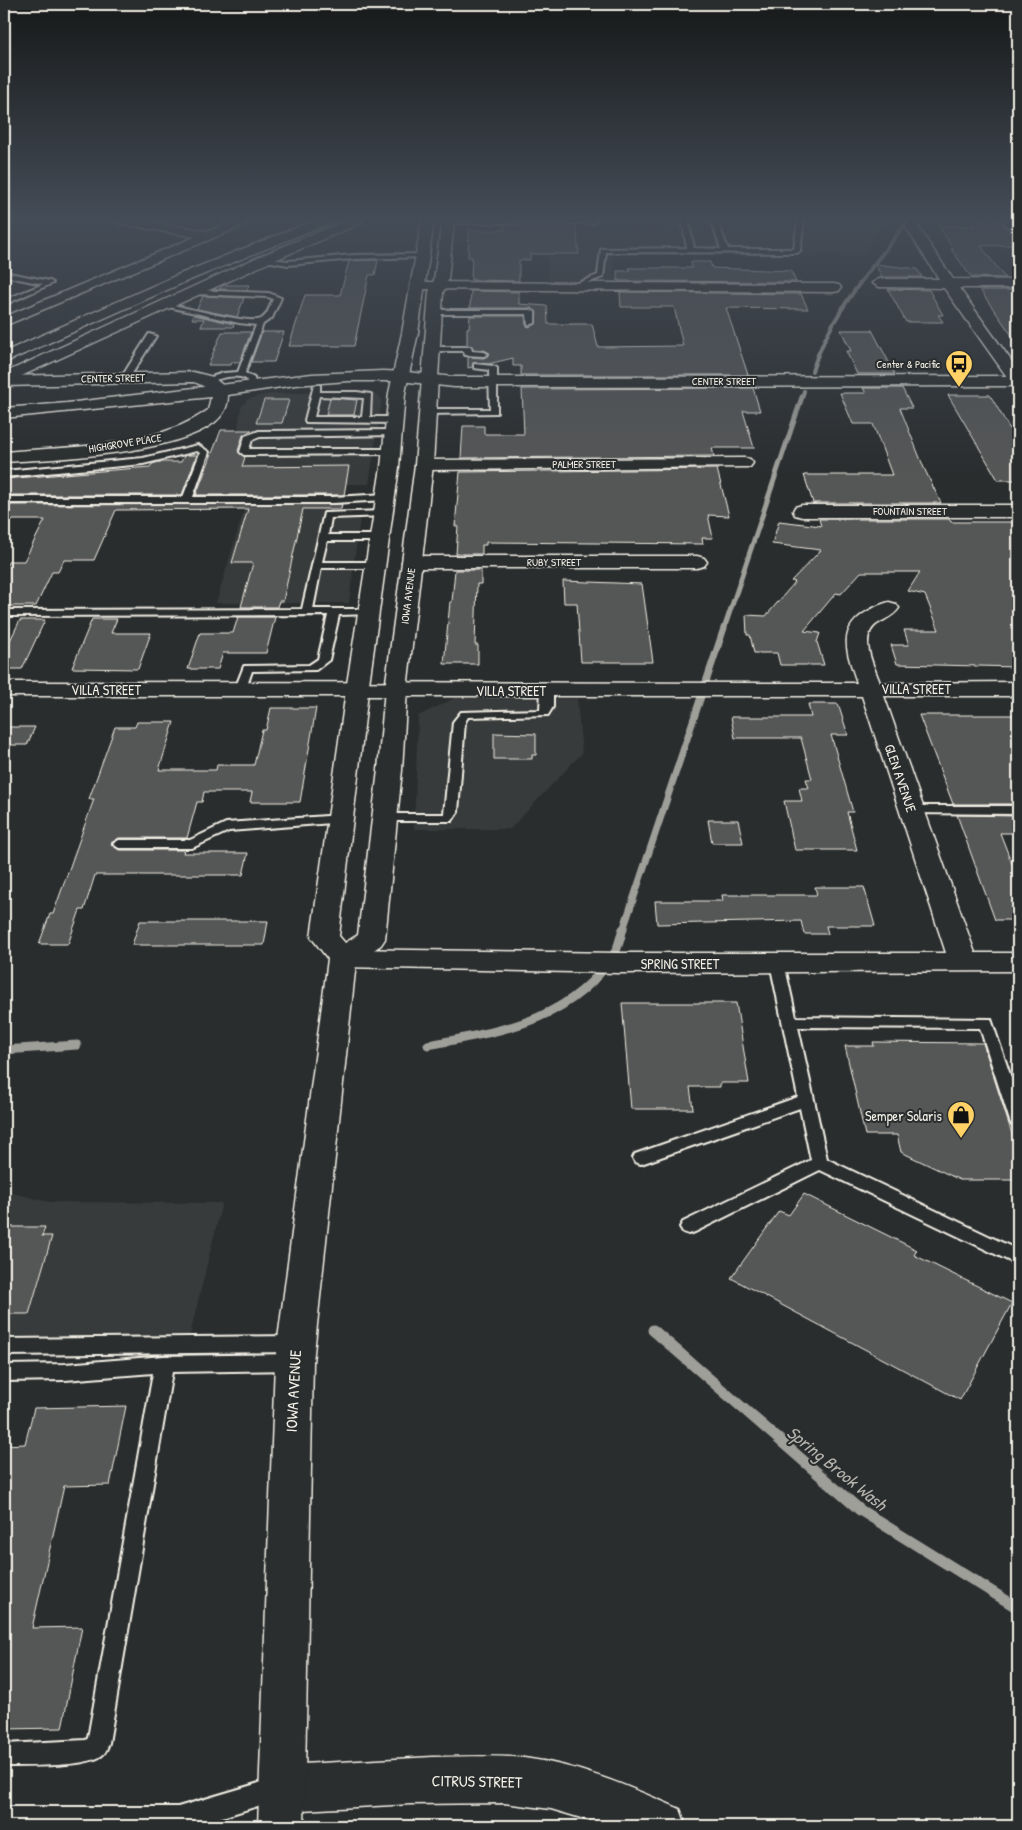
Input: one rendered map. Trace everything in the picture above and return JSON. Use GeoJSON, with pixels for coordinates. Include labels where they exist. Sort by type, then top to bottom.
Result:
{"type":"FeatureCollection","features":[{"type":"Feature","properties":{"kind":"main road"},"geometry":{"type":"LineString","coordinates":[[4,322],[46,305]]}},
{"type":"Feature","properties":{"kind":"main road"},"geometry":{"type":"LineString","coordinates":[[4,358],[121,305]]}},
{"type":"Feature","properties":{"kind":"main road"},"geometry":{"type":"LineString","coordinates":[[4,380],[163,305]]}},
{"type":"Feature","properties":{"kind":"main road"},"geometry":{"type":"LineString","coordinates":[[342,958],[325,936],[368,612],[385,506],[400,381],[414,305]]}},
{"type":"Feature","properties":{"kind":"main road","name":"IOWA AVENUE"},"geometry":{"type":"LineString","coordinates":[[282,1807],[295,1353],[342,958],[371,939],[385,818],[396,690],[424,465],[436,305]]}},
{"type":"Feature","properties":{"kind":"main road"},"geometry":{"type":"LineString","coordinates":[[964,305],[1018,381]]}},
{"type":"Feature","properties":{"kind":"main road","name":"CENTER STREET"},"geometry":{"type":"LineString","coordinates":[[257,386],[281,381],[430,380],[492,369],[1018,381]]}},
{"type":"Feature","properties":{"kind":"main road","name":"CENTER STREET"},"geometry":{"type":"LineString","coordinates":[[4,380],[193,377],[213,385]]}},
{"type":"Feature","properties":{"kind":"main road","name":"CENTER STREET"},"geometry":{"type":"LineString","coordinates":[[4,413],[114,402],[213,385],[316,390],[400,381]]}},
{"type":"Feature","properties":{"kind":"main road","name":"HIGHGROVE PLACE"},"geometry":{"type":"LineString","coordinates":[[4,456],[132,444],[172,435],[203,424],[215,414],[220,402],[213,385]]}},
{"type":"Feature","properties":{"kind":"main road"},"geometry":{"type":"LineString","coordinates":[[114,402],[160,404],[181,412],[182,420],[172,435]]}},
{"type":"Feature","properties":{"kind":"main road","name":"PALMER STREET"},"geometry":{"type":"LineString","coordinates":[[424,465],[744,463]]}},
{"type":"Feature","properties":{"kind":"main road","name":"FOUNTAIN STREET"},"geometry":{"type":"LineString","coordinates":[[802,511],[1018,511]]}},
{"type":"Feature","properties":{"kind":"main road","name":"RUBY STREET"},"geometry":{"type":"LineString","coordinates":[[412,562],[697,562]]}},
{"type":"Feature","properties":{"kind":"main road","name":"GLEN AVENUE"},"geometry":{"type":"LineString","coordinates":[[889,608],[860,625],[856,637],[858,652],[964,963]]}},
{"type":"Feature","properties":{"kind":"main road","name":"VILLA STREET"},"geometry":{"type":"LineString","coordinates":[[4,688],[358,690],[1018,689]]}},
{"type":"Feature","properties":{"kind":"main road","name":"SPRING STREET"},"geometry":{"type":"LineString","coordinates":[[342,958],[607,962],[1018,962]]}},
{"type":"Feature","properties":{"kind":"main road","name":"CITRUS STREET"},"geometry":{"type":"LineString","coordinates":[[282,1807],[420,1780],[494,1780],[533,1782],[573,1791],[647,1818],[663,1826]]}},
{"type":"Feature","properties":{"kind":"lane"},"geometry":{"type":"LineString","coordinates":[[15,305],[35,310]]}},
{"type":"Feature","properties":{"kind":"lane"},"geometry":{"type":"LineString","coordinates":[[166,305],[239,321],[260,323],[268,318],[274,305]]}},
{"type":"Feature","properties":{"kind":"lane"},"geometry":{"type":"LineString","coordinates":[[435,312],[531,312],[531,323]]}},
{"type":"Feature","properties":{"kind":"lane"},"geometry":{"type":"LineString","coordinates":[[457,323],[458,312]]}},
{"type":"Feature","properties":{"kind":"lane"},"geometry":{"type":"LineString","coordinates":[[241,374],[260,323]]}},
{"type":"Feature","properties":{"kind":"lane"},"geometry":{"type":"LineString","coordinates":[[125,378],[152,336]]}},
{"type":"Feature","properties":{"kind":"lane"},"geometry":{"type":"LineString","coordinates":[[432,348],[468,348],[468,356],[484,354]]}},
{"type":"Feature","properties":{"kind":"lane"},"geometry":{"type":"LineString","coordinates":[[428,412],[494,411],[492,369],[477,366]]}},
{"type":"Feature","properties":{"kind":"lane"},"geometry":{"type":"LineString","coordinates":[[213,385],[228,374],[241,374],[250,378],[257,386]]}},
{"type":"Feature","properties":{"kind":"lane"},"geometry":{"type":"LineString","coordinates":[[366,420],[368,396],[316,390],[309,420],[366,420],[393,435]]}},
{"type":"Feature","properties":{"kind":"lane"},"geometry":{"type":"LineString","coordinates":[[312,434],[316,420]]}},
{"type":"Feature","properties":{"kind":"lane"},"geometry":{"type":"LineString","coordinates":[[365,433],[393,435],[362,451],[244,452],[248,438],[260,434],[365,433]]}},
{"type":"Feature","properties":{"kind":"lane"},"geometry":{"type":"LineString","coordinates":[[362,451],[365,433]]}},
{"type":"Feature","properties":{"kind":"lane"},"geometry":{"type":"LineString","coordinates":[[4,474],[144,461],[198,448],[204,452],[187,500]]}},
{"type":"Feature","properties":{"kind":"lane"},"geometry":{"type":"LineString","coordinates":[[4,500],[333,500],[385,506]]}},
{"type":"Feature","properties":{"kind":"lane"},"geometry":{"type":"LineString","coordinates":[[306,612],[327,514],[385,506]]}},
{"type":"Feature","properties":{"kind":"lane"},"geometry":{"type":"LineString","coordinates":[[322,538],[380,538]]}},
{"type":"Feature","properties":{"kind":"lane"},"geometry":{"type":"LineString","coordinates":[[316,565],[375,565]]}},
{"type":"Feature","properties":{"kind":"lane"},"geometry":{"type":"LineString","coordinates":[[241,689],[248,668],[312,668],[323,660],[334,612]]}},
{"type":"Feature","properties":{"kind":"lane"},"geometry":{"type":"LineString","coordinates":[[4,613],[368,612]]}},
{"type":"Feature","properties":{"kind":"lane"},"geometry":{"type":"LineString","coordinates":[[385,818],[448,818],[452,812],[459,722],[465,714],[544,713],[548,707],[547,690]]}},
{"type":"Feature","properties":{"kind":"lane"},"geometry":{"type":"LineString","coordinates":[[912,810],[1018,810]]}},
{"type":"Feature","properties":{"kind":"lane"},"geometry":{"type":"LineString","coordinates":[[119,844],[192,844],[226,827],[340,819]]}},
{"type":"Feature","properties":{"kind":"lane"},"geometry":{"type":"LineString","coordinates":[[777,963],[820,1163]]}},
{"type":"Feature","properties":{"kind":"lane"},"geometry":{"type":"LineString","coordinates":[[790,1022],[986,1023],[1018,1121]]}},
{"type":"Feature","properties":{"kind":"lane"},"geometry":{"type":"LineString","coordinates":[[641,1158],[807,1100]]}},
{"type":"Feature","properties":{"kind":"lane"},"geometry":{"type":"LineString","coordinates":[[689,1227],[820,1163]]}},
{"type":"Feature","properties":{"kind":"lane"},"geometry":{"type":"LineString","coordinates":[[820,1163],[1018,1258]]}},
{"type":"Feature","properties":{"kind":"lane"},"geometry":{"type":"LineString","coordinates":[[4,1346],[295,1353]]}},
{"type":"Feature","properties":{"kind":"lane"},"geometry":{"type":"LineString","coordinates":[[4,1373],[65,1372],[295,1353]]}},
{"type":"Feature","properties":{"kind":"lane"},"geometry":{"type":"LineString","coordinates":[[4,1755],[87,1751],[94,1748],[98,1743],[164,1364]]}},
{"type":"Feature","properties":{"kind":"lane"},"geometry":{"type":"LineString","coordinates":[[4,1818],[178,1819],[282,1807]]}},
{"type":"Feature","properties":{"kind":"shaded area"},"geometry":{"type":"Polygon","coordinates":[[[363,391],[377,394],[382,399],[369,484],[220,484],[238,428],[241,407],[248,399],[269,394],[363,391]]]}},
{"type":"Feature","properties":{"kind":"shaded area"},"geometry":{"type":"Polygon","coordinates":[[[244,510],[361,510],[349,603],[216,603],[244,510]]]}},
{"type":"Feature","properties":{"kind":"shaded area"},"geometry":{"type":"Polygon","coordinates":[[[455,698],[577,699],[582,753],[510,829],[414,829],[418,716],[455,698]]]}},
{"type":"Feature","properties":{"kind":"shaded area"},"geometry":{"type":"Polygon","coordinates":[[[4,1191],[50,1202],[222,1203],[185,1355],[4,1355],[4,1191]]]}},
{"type":"Feature","properties":{"kind":"building"},"geometry":{"type":"Polygon","coordinates":[[[199,305],[241,305],[237,317],[197,309],[199,305]]]}},
{"type":"Feature","properties":{"kind":"building"},"geometry":{"type":"Polygon","coordinates":[[[302,305],[363,305],[354,346],[289,346],[302,305]]]}},
{"type":"Feature","properties":{"kind":"building"},"geometry":{"type":"Polygon","coordinates":[[[470,305],[547,306],[548,324],[592,324],[598,347],[683,346],[674,307],[621,307],[621,305],[806,305],[808,309],[726,308],[748,375],[521,375],[521,366],[513,366],[513,358],[488,364],[474,362],[472,367],[468,368],[468,357],[484,358],[490,353],[484,350],[473,349],[472,346],[467,345],[467,328],[469,328],[470,316],[525,316],[526,325],[529,327],[536,324],[537,312],[531,308],[470,308],[470,305]]]}},
{"type":"Feature","properties":{"kind":"building"},"geometry":{"type":"Polygon","coordinates":[[[897,305],[938,305],[943,315],[938,315],[943,322],[906,322],[897,305]]]}},
{"type":"Feature","properties":{"kind":"building"},"geometry":{"type":"Polygon","coordinates":[[[991,305],[1018,305],[1018,344],[991,305]]]}},
{"type":"Feature","properties":{"kind":"building"},"geometry":{"type":"Polygon","coordinates":[[[194,315],[234,324],[233,327],[201,327],[204,319],[192,319],[194,315]]]}},
{"type":"Feature","properties":{"kind":"building"},"geometry":{"type":"Polygon","coordinates":[[[841,330],[872,330],[895,374],[857,374],[846,351],[851,351],[841,330]]]}},
{"type":"Feature","properties":{"kind":"building"},"geometry":{"type":"Polygon","coordinates":[[[222,332],[251,332],[240,362],[232,362],[231,365],[208,365],[222,332]]]}},
{"type":"Feature","properties":{"kind":"building"},"geometry":{"type":"Polygon","coordinates":[[[262,332],[284,332],[274,362],[251,362],[262,332]]]}},
{"type":"Feature","properties":{"kind":"building"},"geometry":{"type":"Polygon","coordinates":[[[753,388],[760,411],[743,411],[754,448],[712,448],[714,456],[461,458],[463,426],[484,426],[484,434],[524,434],[522,389],[753,388]]]}},
{"type":"Feature","properties":{"kind":"building"},"geometry":{"type":"Polygon","coordinates":[[[863,388],[902,388],[912,408],[900,408],[924,468],[941,503],[813,503],[804,475],[892,475],[873,424],[853,424],[840,393],[866,393],[863,388]]]}},
{"type":"Feature","properties":{"kind":"building"},"geometry":{"type":"Polygon","coordinates":[[[948,395],[990,395],[1018,443],[1018,480],[998,480],[948,395]]]}},
{"type":"Feature","properties":{"kind":"building"},"geometry":{"type":"Polygon","coordinates":[[[330,398],[357,400],[354,415],[326,415],[330,398]]]}},
{"type":"Feature","properties":{"kind":"building"},"geometry":{"type":"Polygon","coordinates":[[[264,400],[289,400],[282,423],[256,423],[264,400]]]}},
{"type":"Feature","properties":{"kind":"building"},"geometry":{"type":"Polygon","coordinates":[[[221,430],[252,430],[243,435],[238,451],[245,457],[242,467],[349,466],[344,495],[196,495],[221,430]]]}},
{"type":"Feature","properties":{"kind":"building"},"geometry":{"type":"Polygon","coordinates":[[[186,455],[197,455],[182,495],[4,495],[4,479],[150,467],[152,464],[159,462],[181,462],[186,455]]]}},
{"type":"Feature","properties":{"kind":"building"},"geometry":{"type":"Polygon","coordinates":[[[717,469],[729,516],[708,515],[713,538],[702,538],[703,544],[486,542],[486,545],[482,545],[482,554],[456,554],[458,526],[455,526],[460,472],[717,469]]]}},
{"type":"Feature","properties":{"kind":"building"},"geometry":{"type":"Polygon","coordinates":[[[342,504],[341,509],[303,509],[283,601],[279,601],[277,607],[241,607],[253,563],[232,563],[248,509],[116,510],[94,560],[64,560],[58,572],[52,572],[36,606],[4,606],[4,570],[9,561],[24,561],[45,520],[4,520],[4,505],[342,504]]]}},
{"type":"Feature","properties":{"kind":"building"},"geometry":{"type":"Polygon","coordinates":[[[819,519],[949,519],[951,522],[1018,522],[1018,667],[897,664],[891,645],[909,645],[904,630],[939,630],[925,595],[908,591],[920,572],[861,572],[841,594],[836,593],[804,631],[820,633],[817,642],[824,665],[780,665],[777,653],[754,653],[750,635],[747,635],[746,615],[766,616],[795,582],[791,581],[821,550],[772,544],[779,521],[821,526],[819,519]]]}},
{"type":"Feature","properties":{"kind":"building"},"geometry":{"type":"Polygon","coordinates":[[[455,570],[481,570],[481,584],[477,584],[475,645],[478,645],[478,664],[444,664],[455,570]]]}},
{"type":"Feature","properties":{"kind":"building"},"geometry":{"type":"Polygon","coordinates":[[[563,581],[642,584],[653,662],[581,662],[577,603],[564,603],[563,581]]]}},
{"type":"Feature","properties":{"kind":"building"},"geometry":{"type":"Polygon","coordinates":[[[238,617],[275,617],[266,653],[223,653],[218,669],[188,669],[200,633],[233,633],[238,617]]]}},
{"type":"Feature","properties":{"kind":"building"},"geometry":{"type":"Polygon","coordinates":[[[92,619],[117,619],[111,633],[151,633],[138,669],[72,668],[92,619]]]}},
{"type":"Feature","properties":{"kind":"building"},"geometry":{"type":"Polygon","coordinates":[[[20,620],[45,620],[22,669],[4,669],[4,653],[20,620]]]}},
{"type":"Feature","properties":{"kind":"building"},"geometry":{"type":"Polygon","coordinates":[[[808,704],[838,704],[848,735],[831,735],[853,812],[847,812],[857,850],[795,850],[784,801],[802,801],[799,788],[809,788],[806,779],[812,779],[801,738],[735,738],[731,717],[811,717],[808,704]]]}},
{"type":"Feature","properties":{"kind":"building"},"geometry":{"type":"Polygon","coordinates":[[[271,708],[316,708],[300,802],[250,802],[252,792],[204,792],[202,802],[197,802],[187,838],[119,838],[111,843],[119,850],[184,850],[183,853],[248,853],[243,875],[95,875],[84,910],[80,910],[68,944],[39,944],[50,914],[53,914],[94,799],[89,799],[115,727],[135,727],[137,722],[174,722],[159,770],[216,770],[217,765],[254,765],[262,730],[266,730],[271,708]]]}},
{"type":"Feature","properties":{"kind":"building"},"geometry":{"type":"Polygon","coordinates":[[[919,715],[1018,715],[1018,804],[953,804],[919,715]]]}},
{"type":"Feature","properties":{"kind":"building"},"geometry":{"type":"Polygon","coordinates":[[[4,727],[35,727],[27,745],[4,745],[4,727]]]}},
{"type":"Feature","properties":{"kind":"building"},"geometry":{"type":"Polygon","coordinates":[[[494,733],[536,734],[536,755],[532,755],[532,759],[494,759],[494,733]]]}},
{"type":"Feature","properties":{"kind":"building"},"geometry":{"type":"Polygon","coordinates":[[[957,815],[1018,816],[1018,833],[1000,833],[1018,879],[1018,920],[995,920],[957,815]]]}},
{"type":"Feature","properties":{"kind":"building"},"geometry":{"type":"Polygon","coordinates":[[[708,820],[738,820],[743,843],[712,843],[708,820]]]}},
{"type":"Feature","properties":{"kind":"building"},"geometry":{"type":"Polygon","coordinates":[[[815,887],[864,887],[875,926],[826,926],[828,934],[804,934],[801,921],[657,924],[655,901],[723,901],[722,895],[817,895],[815,887]]]}},
{"type":"Feature","properties":{"kind":"building"},"geometry":{"type":"Polygon","coordinates":[[[140,921],[268,921],[264,945],[132,945],[140,921]]]}},
{"type":"Feature","properties":{"kind":"building"},"geometry":{"type":"Polygon","coordinates":[[[622,1003],[736,1003],[749,1083],[720,1083],[720,1087],[690,1087],[693,1109],[631,1109],[622,1003]]]}},
{"type":"Feature","properties":{"kind":"building"},"geometry":{"type":"Polygon","coordinates":[[[873,1042],[983,1043],[1018,1153],[1018,1180],[960,1180],[901,1152],[897,1135],[865,1135],[845,1046],[874,1046],[873,1042]]]}},
{"type":"Feature","properties":{"kind":"building"},"geometry":{"type":"Polygon","coordinates":[[[804,1194],[917,1250],[914,1255],[1012,1303],[960,1400],[731,1278],[779,1211],[789,1215],[804,1194]]]}},
{"type":"Feature","properties":{"kind":"building"},"geometry":{"type":"Polygon","coordinates":[[[4,1227],[45,1227],[42,1236],[52,1236],[29,1314],[4,1314],[4,1227]]]}},
{"type":"Feature","properties":{"kind":"building"},"geometry":{"type":"Polygon","coordinates":[[[126,1406],[110,1485],[64,1486],[32,1628],[82,1627],[62,1728],[4,1729],[4,1445],[25,1444],[34,1408],[126,1406]]]}},
{"type":"Feature","properties":{"kind":"waterway"},"geometry":{"type":"LineString","coordinates":[[812,371],[830,329],[844,305]]}},
{"type":"Feature","properties":{"kind":"waterway"},"geometry":{"type":"LineString","coordinates":[[802,398],[804,391]]}},
{"type":"Feature","properties":{"kind":"waterway"},"geometry":{"type":"LineString","coordinates":[[724,629],[802,397]]}},
{"type":"Feature","properties":{"kind":"waterway"},"geometry":{"type":"LineString","coordinates":[[623,930],[724,628]]}},
{"type":"Feature","properties":{"kind":"waterway"},"geometry":{"type":"LineString","coordinates":[[428,1045],[507,1028],[532,1020],[555,1009],[577,995],[597,977],[616,951],[623,929]]}},
{"type":"Feature","properties":{"kind":"waterway"},"geometry":{"type":"LineString","coordinates":[[4,1050],[77,1045]]}},
{"type":"Feature","properties":{"kind":"waterway","name":"Spring Brook Wash"},"geometry":{"type":"LineString","coordinates":[[653,1330],[860,1510],[1018,1608]]}},
{"type":"Feature","properties":{"kind":"place","name":"Center & Pacific"},"geometry":{"type":"Point","coordinates":[959,388]}},
{"type":"Feature","properties":{"kind":"place","name":"Semper Solaris"},"geometry":{"type":"Point","coordinates":[961,1139]}}]}
